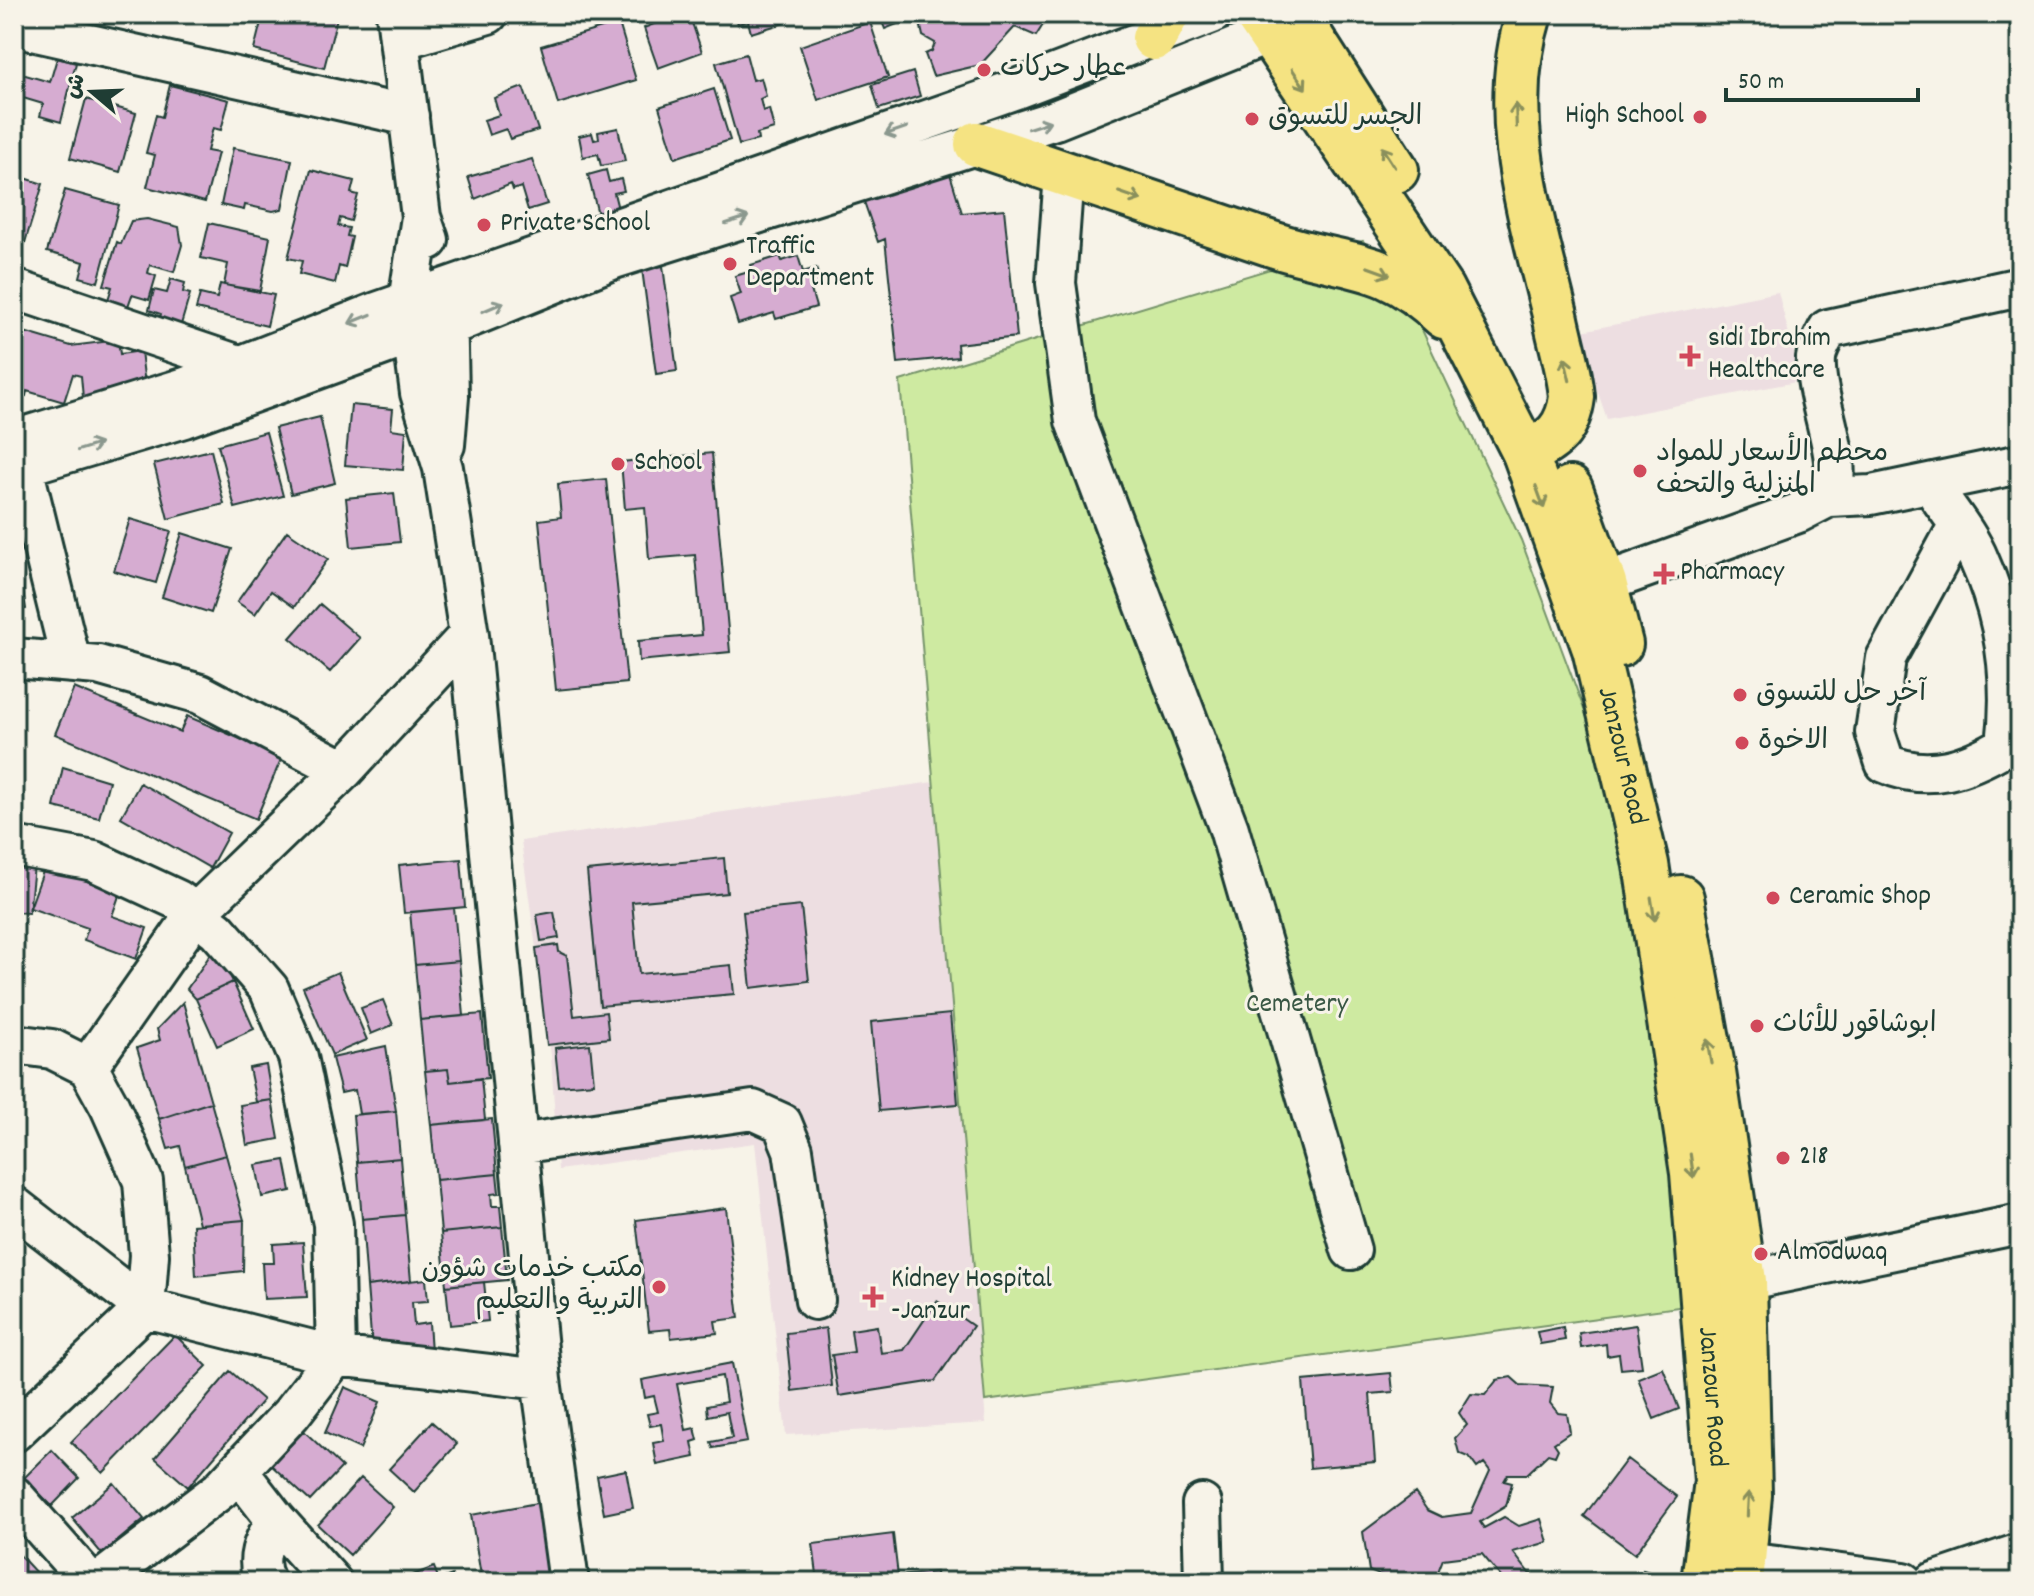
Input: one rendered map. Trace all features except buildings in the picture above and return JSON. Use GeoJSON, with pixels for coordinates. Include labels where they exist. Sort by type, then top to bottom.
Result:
{"type":"FeatureCollection","features":[{"type":"Feature","properties":{"kind":"main road"},"geometry":{"type":"LineString","coordinates":[[1529,14],[1514,78],[1516,125],[1521,169],[1572,397],[1568,416],[1538,448]]}},
{"type":"Feature","properties":{"kind":"main road","name":"Janzour Road"},"geometry":{"type":"LineString","coordinates":[[1287,19],[1463,275],[1512,372],[1538,448],[1595,649],[1646,864],[1693,1173],[1717,1481],[1704,1582]]}},
{"type":"Feature","properties":{"kind":"main road","name":"Janzour Road"},"geometry":{"type":"LineString","coordinates":[[1287,19],[1441,289],[1464,335],[1538,448],[1604,583],[1668,831],[1713,1072],[1744,1281],[1749,1495],[1743,1572]]}},
{"type":"Feature","properties":{"kind":"main road"},"geometry":{"type":"LineString","coordinates":[[968,147],[1064,174],[1292,251],[1357,263],[1391,275],[1427,300],[1464,335]]}},
{"type":"Feature","properties":{"kind":"street"},"geometry":{"type":"LineString","coordinates":[[488,14],[398,27],[421,217],[423,321],[420,393],[443,468],[469,635],[541,1380],[569,1582]]}},
{"type":"Feature","properties":{"kind":"street"},"geometry":{"type":"LineString","coordinates":[[17,459],[184,418],[355,356],[423,321],[447,289],[948,112],[1160,26],[1212,14]]}},
{"type":"Feature","properties":{"kind":"street"},"geometry":{"type":"LineString","coordinates":[[17,459],[242,366],[423,321],[1055,120],[1287,19]]}},
{"type":"Feature","properties":{"kind":"street"},"geometry":{"type":"LineString","coordinates":[[14,27],[409,116]]}},
{"type":"Feature","properties":{"kind":"street"},"geometry":{"type":"LineString","coordinates":[[948,112],[968,147]]}},
{"type":"Feature","properties":{"kind":"street"},"geometry":{"type":"LineString","coordinates":[[1064,174],[1056,283],[1075,421],[1229,829],[1351,1250]]}},
{"type":"Feature","properties":{"kind":"street"},"geometry":{"type":"LineString","coordinates":[[421,217],[447,289]]}},
{"type":"Feature","properties":{"kind":"street"},"geometry":{"type":"LineString","coordinates":[[1829,497],[1837,475],[1816,385],[1816,353],[1828,329],[2020,287]]}},
{"type":"Feature","properties":{"kind":"street"},"geometry":{"type":"LineString","coordinates":[[14,289],[242,366]]}},
{"type":"Feature","properties":{"kind":"street"},"geometry":{"type":"LineString","coordinates":[[423,321],[449,397],[443,468]]}},
{"type":"Feature","properties":{"kind":"street"},"geometry":{"type":"LineString","coordinates":[[355,356],[391,367],[420,393]]}},
{"type":"Feature","properties":{"kind":"street"},"geometry":{"type":"LineString","coordinates":[[17,459],[71,662]]}},
{"type":"Feature","properties":{"kind":"street"},"geometry":{"type":"LineString","coordinates":[[1604,583],[1798,513],[1829,497],[1871,495],[2020,464]]}},
{"type":"Feature","properties":{"kind":"street"},"geometry":{"type":"LineString","coordinates":[[1930,483],[1958,526],[1979,559],[2007,643],[2010,709],[2006,745],[1969,767],[1907,773],[1885,763],[1875,732],[1886,658],[1958,526]]}},
{"type":"Feature","properties":{"kind":"street"},"geometry":{"type":"LineString","coordinates":[[88,1067],[196,913],[344,770],[469,635]]}},
{"type":"Feature","properties":{"kind":"street"},"geometry":{"type":"LineString","coordinates":[[14,658],[98,665],[200,694],[344,770]]}},
{"type":"Feature","properties":{"kind":"street"},"geometry":{"type":"LineString","coordinates":[[14,846],[94,861],[178,900],[217,930],[269,989],[298,1057],[333,1224],[336,1356],[291,1414],[220,1490],[99,1582]]}},
{"type":"Feature","properties":{"kind":"street"},"geometry":{"type":"LineString","coordinates":[[14,1044],[52,1049],[88,1067],[143,1181],[149,1255],[145,1308],[14,1432]]}},
{"type":"Feature","properties":{"kind":"street"},"geometry":{"type":"LineString","coordinates":[[518,1144],[753,1110],[782,1123],[793,1150],[815,1300]]}},
{"type":"Feature","properties":{"kind":"street"},"geometry":{"type":"LineString","coordinates":[[14,1206],[145,1308],[336,1356],[541,1380]]}},
{"type":"Feature","properties":{"kind":"street"},"geometry":{"type":"LineString","coordinates":[[1744,1281],[2020,1224]]}},
{"type":"Feature","properties":{"kind":"street"},"geometry":{"type":"LineString","coordinates":[[238,1471],[276,1520],[332,1582]]}},
{"type":"Feature","properties":{"kind":"street"},"geometry":{"type":"LineString","coordinates":[[14,1496],[90,1582]]}},
{"type":"Feature","properties":{"kind":"street"},"geometry":{"type":"LineString","coordinates":[[1202,1504],[1204,1582]]}},
{"type":"Feature","properties":{"kind":"street"},"geometry":{"type":"LineString","coordinates":[[266,1582],[260,1571],[260,1551],[276,1520]]}},
{"type":"Feature","properties":{"kind":"street"},"geometry":{"type":"LineString","coordinates":[[1934,1582],[2020,1553]]}},
{"type":"Feature","properties":{"kind":"street"},"geometry":{"type":"LineString","coordinates":[[1743,1572],[1904,1582]]}},
{"type":"Feature","properties":{"kind":"shaded area","name":"sidi Ibrahim Healthcare"},"geometry":{"type":"Polygon","coordinates":[[[1778,292],[1801,381],[1607,419],[1577,332],[1778,292]]]}},
{"type":"Feature","properties":{"kind":"shaded area"},"geometry":{"type":"Polygon","coordinates":[[[933,782],[986,1423],[786,1435],[755,1143],[558,1170],[551,1055],[521,841],[933,782]]]}},
{"type":"Feature","properties":{"kind":"green space","name":"Cemetery"},"geometry":{"type":"Polygon","coordinates":[[[1363,241],[1399,281],[1521,540],[1601,755],[1655,1046],[1686,1306],[985,1401],[900,381],[1363,241]]]}},
{"type":"Feature","properties":{"kind":"place","name":"عطار حركات"},"geometry":{"type":"Point","coordinates":[984,70]}},
{"type":"Feature","properties":{"kind":"place","name":"High School"},"geometry":{"type":"Point","coordinates":[1700,117]}},
{"type":"Feature","properties":{"kind":"place","name":"الجسر للتسوق"},"geometry":{"type":"Point","coordinates":[1252,119]}},
{"type":"Feature","properties":{"kind":"place","name":"Private School"},"geometry":{"type":"Point","coordinates":[484,225]}},
{"type":"Feature","properties":{"kind":"place","name":"Traffic Department"},"geometry":{"type":"Point","coordinates":[730,264]}},
{"type":"Feature","properties":{"kind":"place","name":"sidi Ibrahim Healthcare"},"geometry":{"type":"Point","coordinates":[1690,356]}},
{"type":"Feature","properties":{"kind":"place","name":"School"},"geometry":{"type":"Point","coordinates":[618,464]}},
{"type":"Feature","properties":{"kind":"place","name":"محطم الأسعار للمواد المنزلية والتحف"},"geometry":{"type":"Point","coordinates":[1640,471]}},
{"type":"Feature","properties":{"kind":"place","name":"Pharmacy"},"geometry":{"type":"Point","coordinates":[1664,574]}},
{"type":"Feature","properties":{"kind":"place","name":"آخر حل للتسوق"},"geometry":{"type":"Point","coordinates":[1740,695]}},
{"type":"Feature","properties":{"kind":"place","name":"الاخوة"},"geometry":{"type":"Point","coordinates":[1742,743]}},
{"type":"Feature","properties":{"kind":"place","name":"Ceramic Shop"},"geometry":{"type":"Point","coordinates":[1773,898]}},
{"type":"Feature","properties":{"kind":"place","name":"ابوشاقور للأثاث"},"geometry":{"type":"Point","coordinates":[1757,1026]}},
{"type":"Feature","properties":{"kind":"place","name":"218"},"geometry":{"type":"Point","coordinates":[1783,1158]}},
{"type":"Feature","properties":{"kind":"place","name":"Almodwaq"},"geometry":{"type":"Point","coordinates":[1761,1254]}},
{"type":"Feature","properties":{"kind":"place","name":"مكتب خدمات شؤون التربية و التعليم"},"geometry":{"type":"Point","coordinates":[659,1287]}},
{"type":"Feature","properties":{"kind":"place","name":"Kidney Hospital -Janzur"},"geometry":{"type":"Point","coordinates":[873,1297]}}]}
